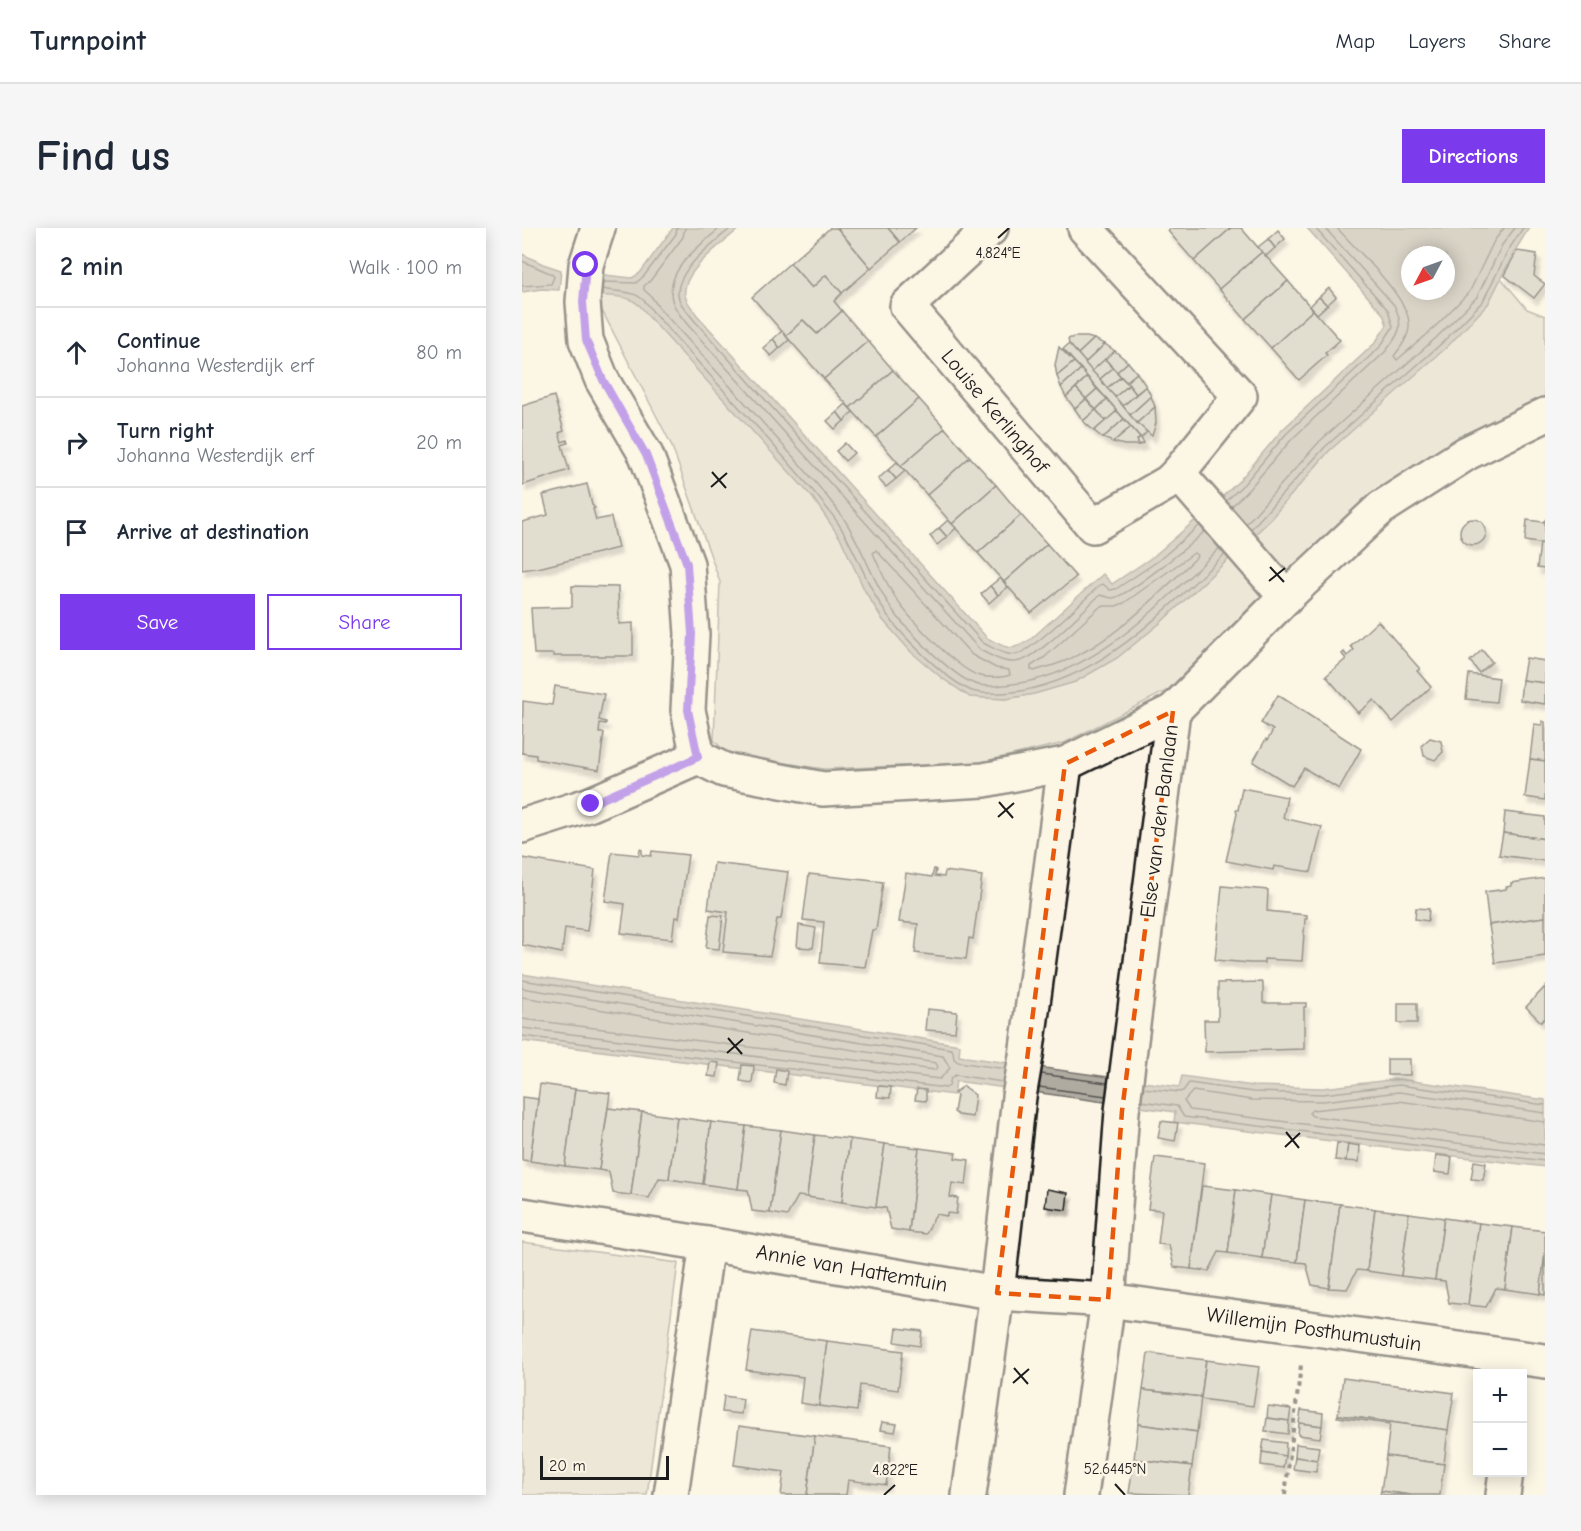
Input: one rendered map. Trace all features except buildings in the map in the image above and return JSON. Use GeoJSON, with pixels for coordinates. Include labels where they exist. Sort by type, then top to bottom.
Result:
{"type":"FeatureCollection","features":[{"type":"Feature","properties":{"kind":"street"},"geometry":{"type":"LineString","coordinates":[[598,228],[586,265],[583,302],[586,340],[603,380],[646,455],[687,564],[692,634],[688,710],[698,757]]}},
{"type":"Feature","properties":{"kind":"street","name":"Louise Kerlinghof"},"geometry":{"type":"LineString","coordinates":[[990,228],[907,306],[1093,526],[1169,482],[1240,396],[1085,228]]}},
{"type":"Feature","properties":{"kind":"street","name":"Else van den Banlaan"},"geometry":{"type":"LineString","coordinates":[[1081,1495],[1108,1300],[1122,1111],[1173,711],[1286,597],[1381,508],[1467,453],[1545,415]]}},
{"type":"Feature","properties":{"kind":"street"},"geometry":{"type":"LineString","coordinates":[[1178,473],[1286,597]]}},
{"type":"Feature","properties":{"kind":"street"},"geometry":{"type":"LineString","coordinates":[[698,757],[724,770],[823,789],[984,780],[1065,764],[1173,711]]}},
{"type":"Feature","properties":{"kind":"street"},"geometry":{"type":"LineString","coordinates":[[522,826],[591,804],[698,757]]}},
{"type":"Feature","properties":{"kind":"street"},"geometry":{"type":"LineString","coordinates":[[969,1495],[997,1293],[1019,1097],[1065,764]]}},
{"type":"Feature","properties":{"kind":"street","name":"Annie van Hattemtuin"},"geometry":{"type":"LineString","coordinates":[[522,1215],[997,1293],[1108,1300]]}},
{"type":"Feature","properties":{"kind":"street"},"geometry":{"type":"LineString","coordinates":[[671,1495],[707,1244]]}},
{"type":"Feature","properties":{"kind":"street","name":"Willemijn Posthumustuin"},"geometry":{"type":"LineString","coordinates":[[1108,1300],[1306,1328],[1528,1364]]}},
{"type":"Feature","properties":{"kind":"street"},"geometry":{"type":"LineString","coordinates":[[1503,1495],[1505,1477]]}},
{"type":"Feature","properties":{"kind":"path"},"geometry":{"type":"LineString","coordinates":[[1285,1495],[1306,1328]]}},
{"type":"Feature","properties":{"kind":"highlighted area"},"geometry":{"type":"Polygon","coordinates":[[[1173,711],[1122,1111],[1108,1300],[997,1293],[1065,764],[1173,711]]]}},
{"type":"Feature","properties":{"kind":"shaded area"},"geometry":{"type":"Polygon","coordinates":[[[632,278],[813,498],[841,539],[865,591],[883,620],[912,652],[942,678],[970,697],[1006,699],[1034,694],[1075,682],[1117,658],[1159,624],[1266,524],[1329,451],[1488,304],[1501,278],[1527,309],[1545,316],[1545,403],[1413,466],[1277,585],[1168,690],[1064,743],[977,763],[824,769],[727,754],[714,740],[720,582],[671,444],[594,295],[632,278]]]}},
{"type":"Feature","properties":{"kind":"shaded area"},"geometry":{"type":"Polygon","coordinates":[[[522,1242],[678,1263],[647,1495],[522,1495],[522,1242]]]}},
{"type":"Feature","properties":{"kind":"water"},"geometry":{"type":"Polygon","coordinates":[[[673,228],[740,228],[696,267],[686,286],[685,295],[688,303],[987,638],[1004,646],[1013,647],[1031,639],[1103,574],[1112,584],[1154,556],[1240,480],[1282,430],[1375,343],[1387,325],[1383,314],[1307,228],[1529,228],[1514,252],[1488,304],[1447,347],[1329,451],[1266,524],[1159,624],[1117,658],[1075,682],[1034,694],[1006,699],[970,697],[942,678],[911,652],[883,620],[865,591],[841,539],[813,498],[637,303],[618,296],[594,295],[596,274],[632,278],[640,273],[673,228]]]}},
{"type":"Feature","properties":{"kind":"water"},"geometry":{"type":"Polygon","coordinates":[[[522,254],[561,270],[559,290],[541,289],[522,292],[522,254]]]}},
{"type":"Feature","properties":{"kind":"water"},"geometry":{"type":"Polygon","coordinates":[[[522,974],[960,1045],[959,1056],[1179,1087],[1182,1076],[1253,1086],[1323,1088],[1399,1079],[1545,1100],[1545,1167],[1174,1122],[1175,1112],[956,1081],[954,1095],[522,1041],[522,974]]]}},
{"type":"Feature","properties":{"kind":"route"},"geometry":{"type":"LineString","coordinates":[[586,265],[583,302],[586,340],[603,380],[646,455],[687,564],[692,634],[688,710],[698,757],[591,804]]}}]}
